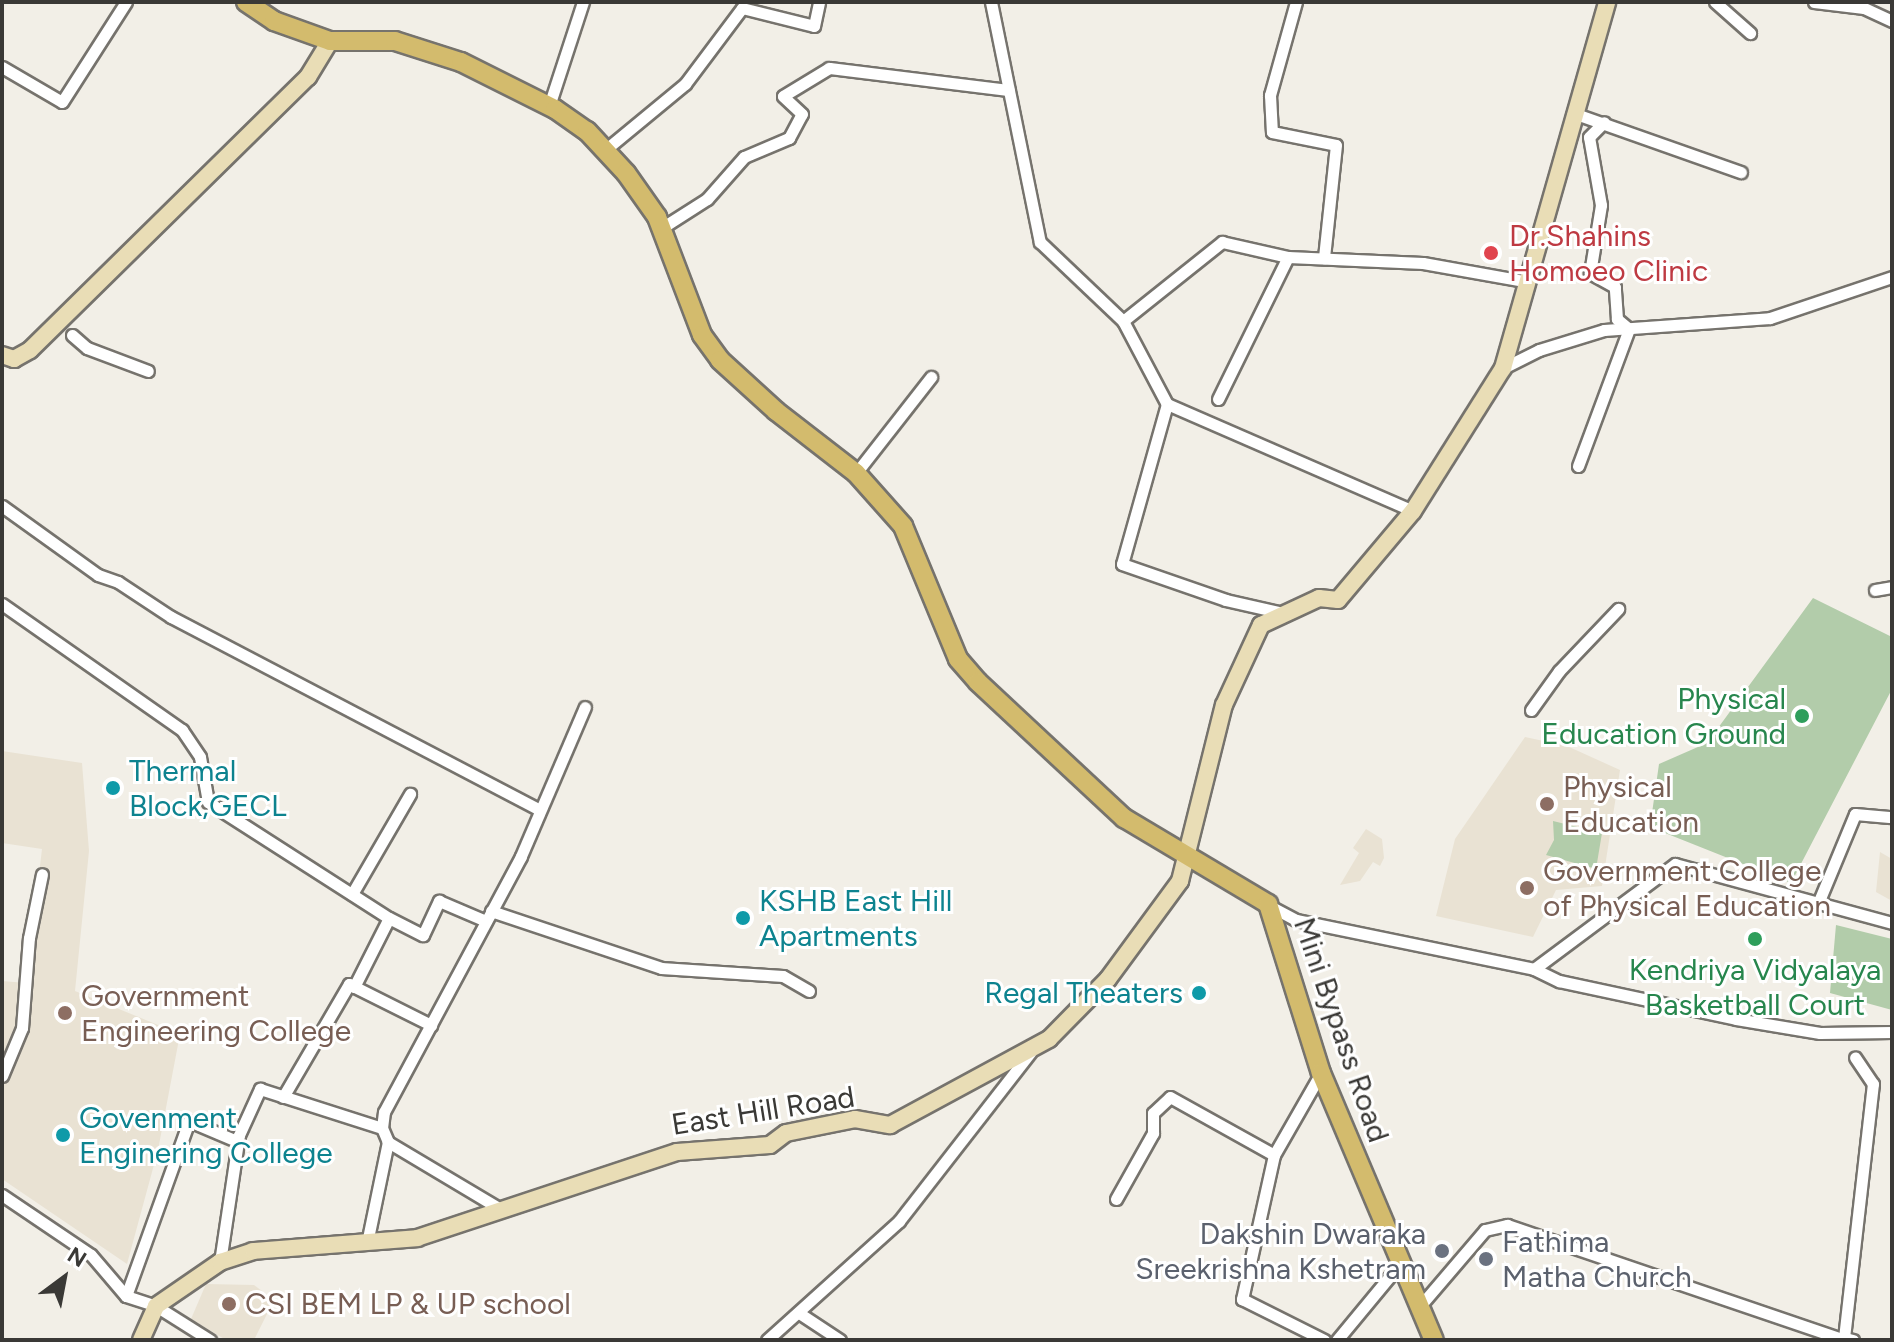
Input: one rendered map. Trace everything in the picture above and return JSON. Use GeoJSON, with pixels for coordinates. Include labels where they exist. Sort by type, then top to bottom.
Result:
{"type":"FeatureCollection","features":[{"type":"Feature","properties":{"kind":"main road","name":"Mini Bypass Road"},"geometry":{"type":"LineString","coordinates":[[246,2],[274,21],[330,41],[419,45],[549,106],[605,150],[626,173],[660,229],[702,335],[720,360],[856,473],[903,526],[947,636],[968,671],[1124,818],[1268,904],[1321,1073],[1399,1265],[1434,1340]]}},
{"type":"Feature","properties":{"kind":"street"},"geometry":{"type":"LineString","coordinates":[[2,67],[62,102],[126,2]]}},
{"type":"Feature","properties":{"kind":"street"},"geometry":{"type":"LineString","coordinates":[[549,106],[583,2]]}},
{"type":"Feature","properties":{"kind":"street"},"geometry":{"type":"LineString","coordinates":[[605,150],[685,84],[742,8],[814,26],[819,2]]}},
{"type":"Feature","properties":{"kind":"street"},"geometry":{"type":"LineString","coordinates":[[991,2],[1040,242],[1123,321],[1167,404],[1413,511],[1503,368],[1524,281],[1607,2]]}},
{"type":"Feature","properties":{"kind":"street"},"geometry":{"type":"LineString","coordinates":[[1296,2],[1270,95],[1272,132],[1336,145],[1324,258]]}},
{"type":"Feature","properties":{"kind":"street"},"geometry":{"type":"LineString","coordinates":[[1715,2],[1750,33]]}},
{"type":"Feature","properties":{"kind":"street"},"geometry":{"type":"LineString","coordinates":[[1814,2],[1864,8],[1892,21]]}},
{"type":"Feature","properties":{"kind":"street"},"geometry":{"type":"LineString","coordinates":[[2,355],[14,359],[30,350],[308,77],[330,41]]}},
{"type":"Feature","properties":{"kind":"street"},"geometry":{"type":"LineString","coordinates":[[660,229],[707,199],[744,157],[789,138],[802,114],[783,96],[829,68],[1009,90]]}},
{"type":"Feature","properties":{"kind":"street"},"geometry":{"type":"LineString","coordinates":[[1573,113],[1741,172]]}},
{"type":"Feature","properties":{"kind":"street"},"geometry":{"type":"LineString","coordinates":[[1604,122],[1589,137],[1601,205],[1590,273],[1615,287],[1617,319],[1629,329]]}},
{"type":"Feature","properties":{"kind":"street"},"geometry":{"type":"LineString","coordinates":[[1123,321],[1222,242],[1288,257],[1423,263],[1524,281]]}},
{"type":"Feature","properties":{"kind":"street"},"geometry":{"type":"LineString","coordinates":[[1218,399],[1288,257]]}},
{"type":"Feature","properties":{"kind":"street"},"geometry":{"type":"LineString","coordinates":[[1503,368],[1566,341],[1629,329],[1770,318],[1892,277]]}},
{"type":"Feature","properties":{"kind":"street"},"geometry":{"type":"LineString","coordinates":[[1578,466],[1629,329]]}},
{"type":"Feature","properties":{"kind":"street"},"geometry":{"type":"LineString","coordinates":[[72,335],[87,348],[148,371]]}},
{"type":"Feature","properties":{"kind":"street"},"geometry":{"type":"LineString","coordinates":[[856,473],[931,377]]}},
{"type":"Feature","properties":{"kind":"street"},"geometry":{"type":"LineString","coordinates":[[1167,404],[1122,564],[1226,600],[1284,614]]}},
{"type":"Feature","properties":{"kind":"street"},"geometry":{"type":"LineString","coordinates":[[2,506],[98,575],[118,582],[205,637],[540,810]]}},
{"type":"Feature","properties":{"kind":"street","name":"East Hill Road"},"geometry":{"type":"LineString","coordinates":[[156,1306],[220,1262],[253,1251],[417,1238],[677,1152],[770,1145],[786,1133],[855,1119],[890,1125],[1035,1047],[1108,979],[1180,881],[1235,674],[1261,625],[1319,598],[1338,600],[1413,511]]}},
{"type":"Feature","properties":{"kind":"street"},"geometry":{"type":"LineString","coordinates":[[1875,590],[1892,587]]}},
{"type":"Feature","properties":{"kind":"street"},"geometry":{"type":"LineString","coordinates":[[2,604],[182,730],[200,757],[208,802],[389,918],[423,935],[439,901],[661,968],[783,976],[809,991]]}},
{"type":"Feature","properties":{"kind":"street"},"geometry":{"type":"LineString","coordinates":[[1531,710],[1559,671],[1618,609]]}},
{"type":"Feature","properties":{"kind":"street"},"geometry":{"type":"LineString","coordinates":[[367,1243],[388,1142],[382,1128],[384,1112],[489,916],[585,707]]}},
{"type":"Feature","properties":{"kind":"street"},"geometry":{"type":"LineString","coordinates":[[352,894],[410,794]]}},
{"type":"Feature","properties":{"kind":"street"},"geometry":{"type":"LineString","coordinates":[[1819,901],[1855,814],[1892,817]]}},
{"type":"Feature","properties":{"kind":"street"},"geometry":{"type":"LineString","coordinates":[[1534,969],[1675,864],[1892,923]]}},
{"type":"Feature","properties":{"kind":"street"},"geometry":{"type":"LineString","coordinates":[[2,1076],[22,1028],[29,938],[42,874]]}},
{"type":"Feature","properties":{"kind":"street"},"geometry":{"type":"LineString","coordinates":[[1268,904],[1296,920],[1534,969],[1559,981],[1736,1019],[1820,1033],[1892,1032]]}},
{"type":"Feature","properties":{"kind":"street"},"geometry":{"type":"LineString","coordinates":[[354,987],[389,918]]}},
{"type":"Feature","properties":{"kind":"street"},"geometry":{"type":"LineString","coordinates":[[283,1097],[349,984],[431,1025]]}},
{"type":"Feature","properties":{"kind":"street"},"geometry":{"type":"LineString","coordinates":[[767,1340],[899,1221],[1035,1047]]}},
{"type":"Feature","properties":{"kind":"street"},"geometry":{"type":"LineString","coordinates":[[1420,1306],[1485,1230],[1507,1225],[1747,1311],[1847,1339],[1873,1084],[1855,1057]]}},
{"type":"Feature","properties":{"kind":"street"},"geometry":{"type":"LineString","coordinates":[[1321,1073],[1274,1155],[1242,1299],[1324,1340]]}},
{"type":"Feature","properties":{"kind":"street"},"geometry":{"type":"LineString","coordinates":[[220,1262],[239,1142],[251,1098],[260,1089],[382,1128]]}},
{"type":"Feature","properties":{"kind":"street"},"geometry":{"type":"LineString","coordinates":[[1116,1199],[1153,1133],[1153,1113],[1170,1097],[1274,1155]]}},
{"type":"Feature","properties":{"kind":"street"},"geometry":{"type":"LineString","coordinates":[[126,1296],[189,1121],[239,1142]]}},
{"type":"Feature","properties":{"kind":"street"},"geometry":{"type":"LineString","coordinates":[[388,1142],[502,1210]]}},
{"type":"Feature","properties":{"kind":"street"},"geometry":{"type":"LineString","coordinates":[[2,1195],[91,1255],[126,1296],[156,1306],[210,1340]]}},
{"type":"Feature","properties":{"kind":"street"},"geometry":{"type":"LineString","coordinates":[[1337,1340],[1399,1265]]}},
{"type":"Feature","properties":{"kind":"street"},"geometry":{"type":"LineString","coordinates":[[141,1340],[156,1306]]}},
{"type":"Feature","properties":{"kind":"street"},"geometry":{"type":"LineString","coordinates":[[799,1313],[840,1340]]}},
{"type":"Feature","properties":{"kind":"shaded area","name":"Physical Education"},"geometry":{"type":"Polygon","coordinates":[[[1525,737],[1567,746],[1620,770],[1602,886],[1556,890],[1533,937],[1436,916],[1455,839],[1525,737]]]}},
{"type":"Feature","properties":{"kind":"shaded area","name":"Government Engineering College"},"geometry":{"type":"Polygon","coordinates":[[[2,751],[82,763],[89,851],[75,991],[180,1034],[158,1150],[127,1264],[2,1179],[2,981],[26,983],[42,849],[2,843],[2,751]]]}},
{"type":"Feature","properties":{"kind":"shaded area"},"geometry":{"type":"Polygon","coordinates":[[[1366,829],[1382,839],[1384,858],[1380,866],[1373,862],[1360,881],[1340,885],[1359,853],[1353,848],[1366,829]]]}},
{"type":"Feature","properties":{"kind":"shaded area"},"geometry":{"type":"Polygon","coordinates":[[[1880,852],[1892,859],[1892,901],[1876,892],[1880,852]]]}},
{"type":"Feature","properties":{"kind":"shaded area"},"geometry":{"type":"Polygon","coordinates":[[[206,1284],[254,1285],[274,1300],[254,1340],[226,1340],[191,1319],[206,1284]]]}},
{"type":"Feature","properties":{"kind":"green space","name":"Physical Education Ground"},"geometry":{"type":"Polygon","coordinates":[[[1813,598],[1892,637],[1892,689],[1791,883],[1650,827],[1659,764],[1707,743],[1813,598]]]}},
{"type":"Feature","properties":{"kind":"green space"},"geometry":{"type":"Polygon","coordinates":[[[1553,821],[1602,833],[1596,869],[1546,855],[1554,840],[1553,821]]]}},
{"type":"Feature","properties":{"kind":"green space"},"geometry":{"type":"Polygon","coordinates":[[[1836,925],[1892,939],[1892,1010],[1830,993],[1836,925]]]}},
{"type":"Feature","properties":{"kind":"place","name":"Dr.Shahins Homoeo Clinic"},"geometry":{"type":"Point","coordinates":[1491,253]}},
{"type":"Feature","properties":{"kind":"place","name":"Physical Education Ground"},"geometry":{"type":"Point","coordinates":[1802,716]}},
{"type":"Feature","properties":{"kind":"place","name":"Thermal Block,GECL"},"geometry":{"type":"Point","coordinates":[113,788]}},
{"type":"Feature","properties":{"kind":"place","name":"Physical Education"},"geometry":{"type":"Point","coordinates":[1547,804]}},
{"type":"Feature","properties":{"kind":"place","name":"Government College of Physical Education"},"geometry":{"type":"Point","coordinates":[1527,888]}},
{"type":"Feature","properties":{"kind":"place","name":"KSHB East Hill Apartments"},"geometry":{"type":"Point","coordinates":[743,918]}},
{"type":"Feature","properties":{"kind":"place","name":"Kendriya Vidyalaya Basketball Court"},"geometry":{"type":"Point","coordinates":[1755,939]}},
{"type":"Feature","properties":{"kind":"place","name":"Regal Theaters"},"geometry":{"type":"Point","coordinates":[1199,993]}},
{"type":"Feature","properties":{"kind":"place","name":"Government Engineering College"},"geometry":{"type":"Point","coordinates":[65,1013]}},
{"type":"Feature","properties":{"kind":"place","name":"Govenment Enginering College"},"geometry":{"type":"Point","coordinates":[63,1135]}},
{"type":"Feature","properties":{"kind":"place","name":"Dakshin Dwaraka Sreekrishna Kshetram"},"geometry":{"type":"Point","coordinates":[1442,1251]}},
{"type":"Feature","properties":{"kind":"place","name":"Fathima Matha Church"},"geometry":{"type":"Point","coordinates":[1486,1259]}},
{"type":"Feature","properties":{"kind":"place","name":"CSI BEM LP & UP school"},"geometry":{"type":"Point","coordinates":[229,1304]}}]}
